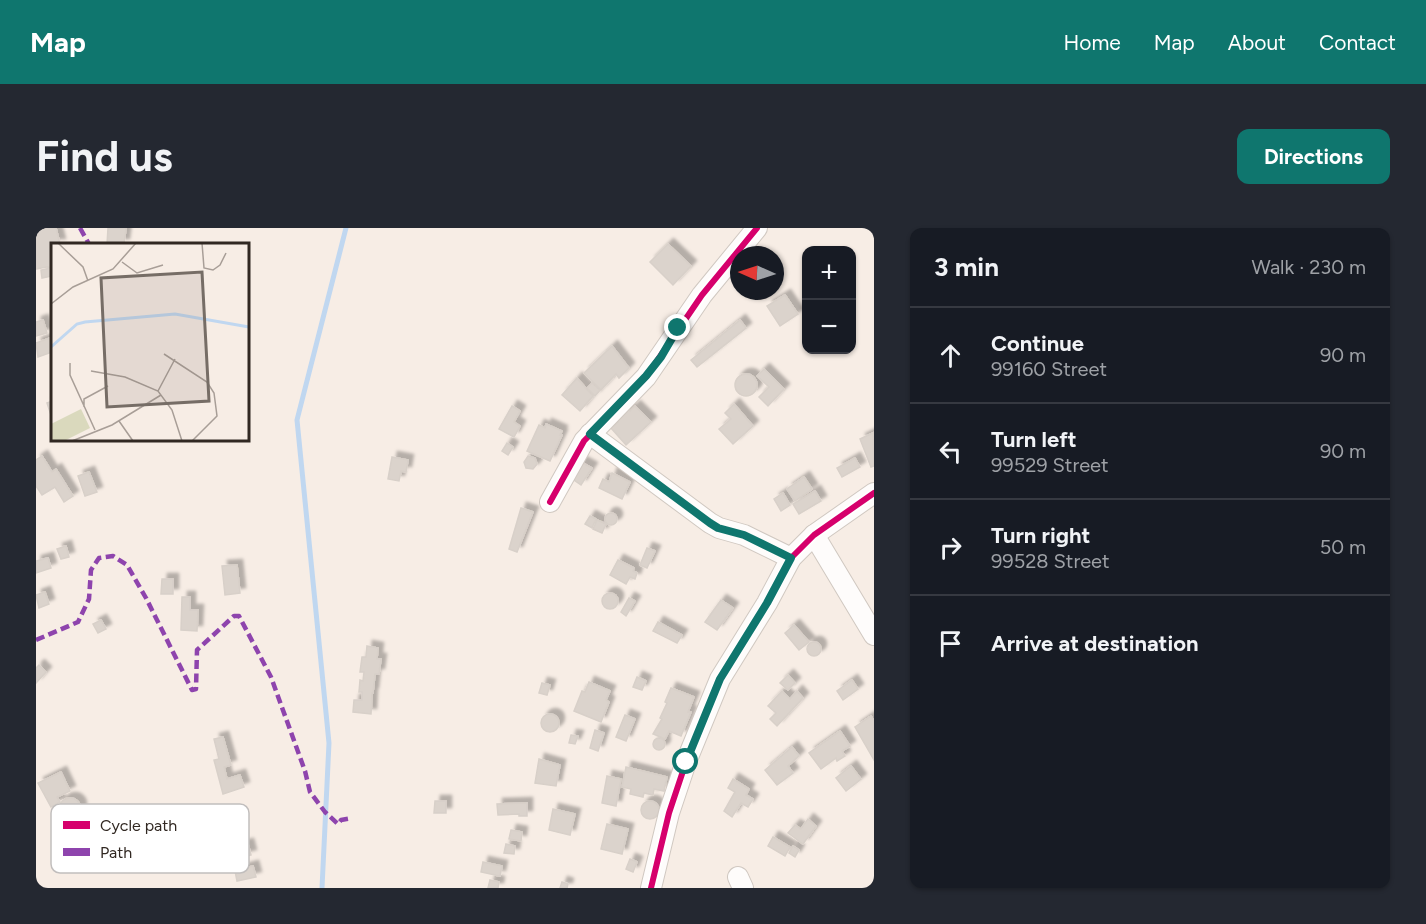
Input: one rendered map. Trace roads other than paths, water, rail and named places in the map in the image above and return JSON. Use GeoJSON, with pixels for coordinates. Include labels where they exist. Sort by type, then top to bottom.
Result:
{"type":"FeatureCollection","features":[{"type":"Feature","properties":{"kind":"street"},"geometry":{"type":"LineString","coordinates":[[550,502],[590,434],[646,376],[702,295],[757,228]]}},
{"type":"Feature","properties":{"kind":"street"},"geometry":{"type":"LineString","coordinates":[[590,434],[718,528],[744,535],[791,558]]}},
{"type":"Feature","properties":{"kind":"street"},"geometry":{"type":"LineString","coordinates":[[651,888],[669,813],[686,762],[720,679],[767,603],[791,558],[814,535],[874,493]]}},
{"type":"Feature","properties":{"kind":"street"},"geometry":{"type":"LineString","coordinates":[[814,535],[874,635]]}},
{"type":"Feature","properties":{"kind":"waterway"},"geometry":{"type":"LineString","coordinates":[[322,888],[329,743],[297,420],[346,228]]}}]}
